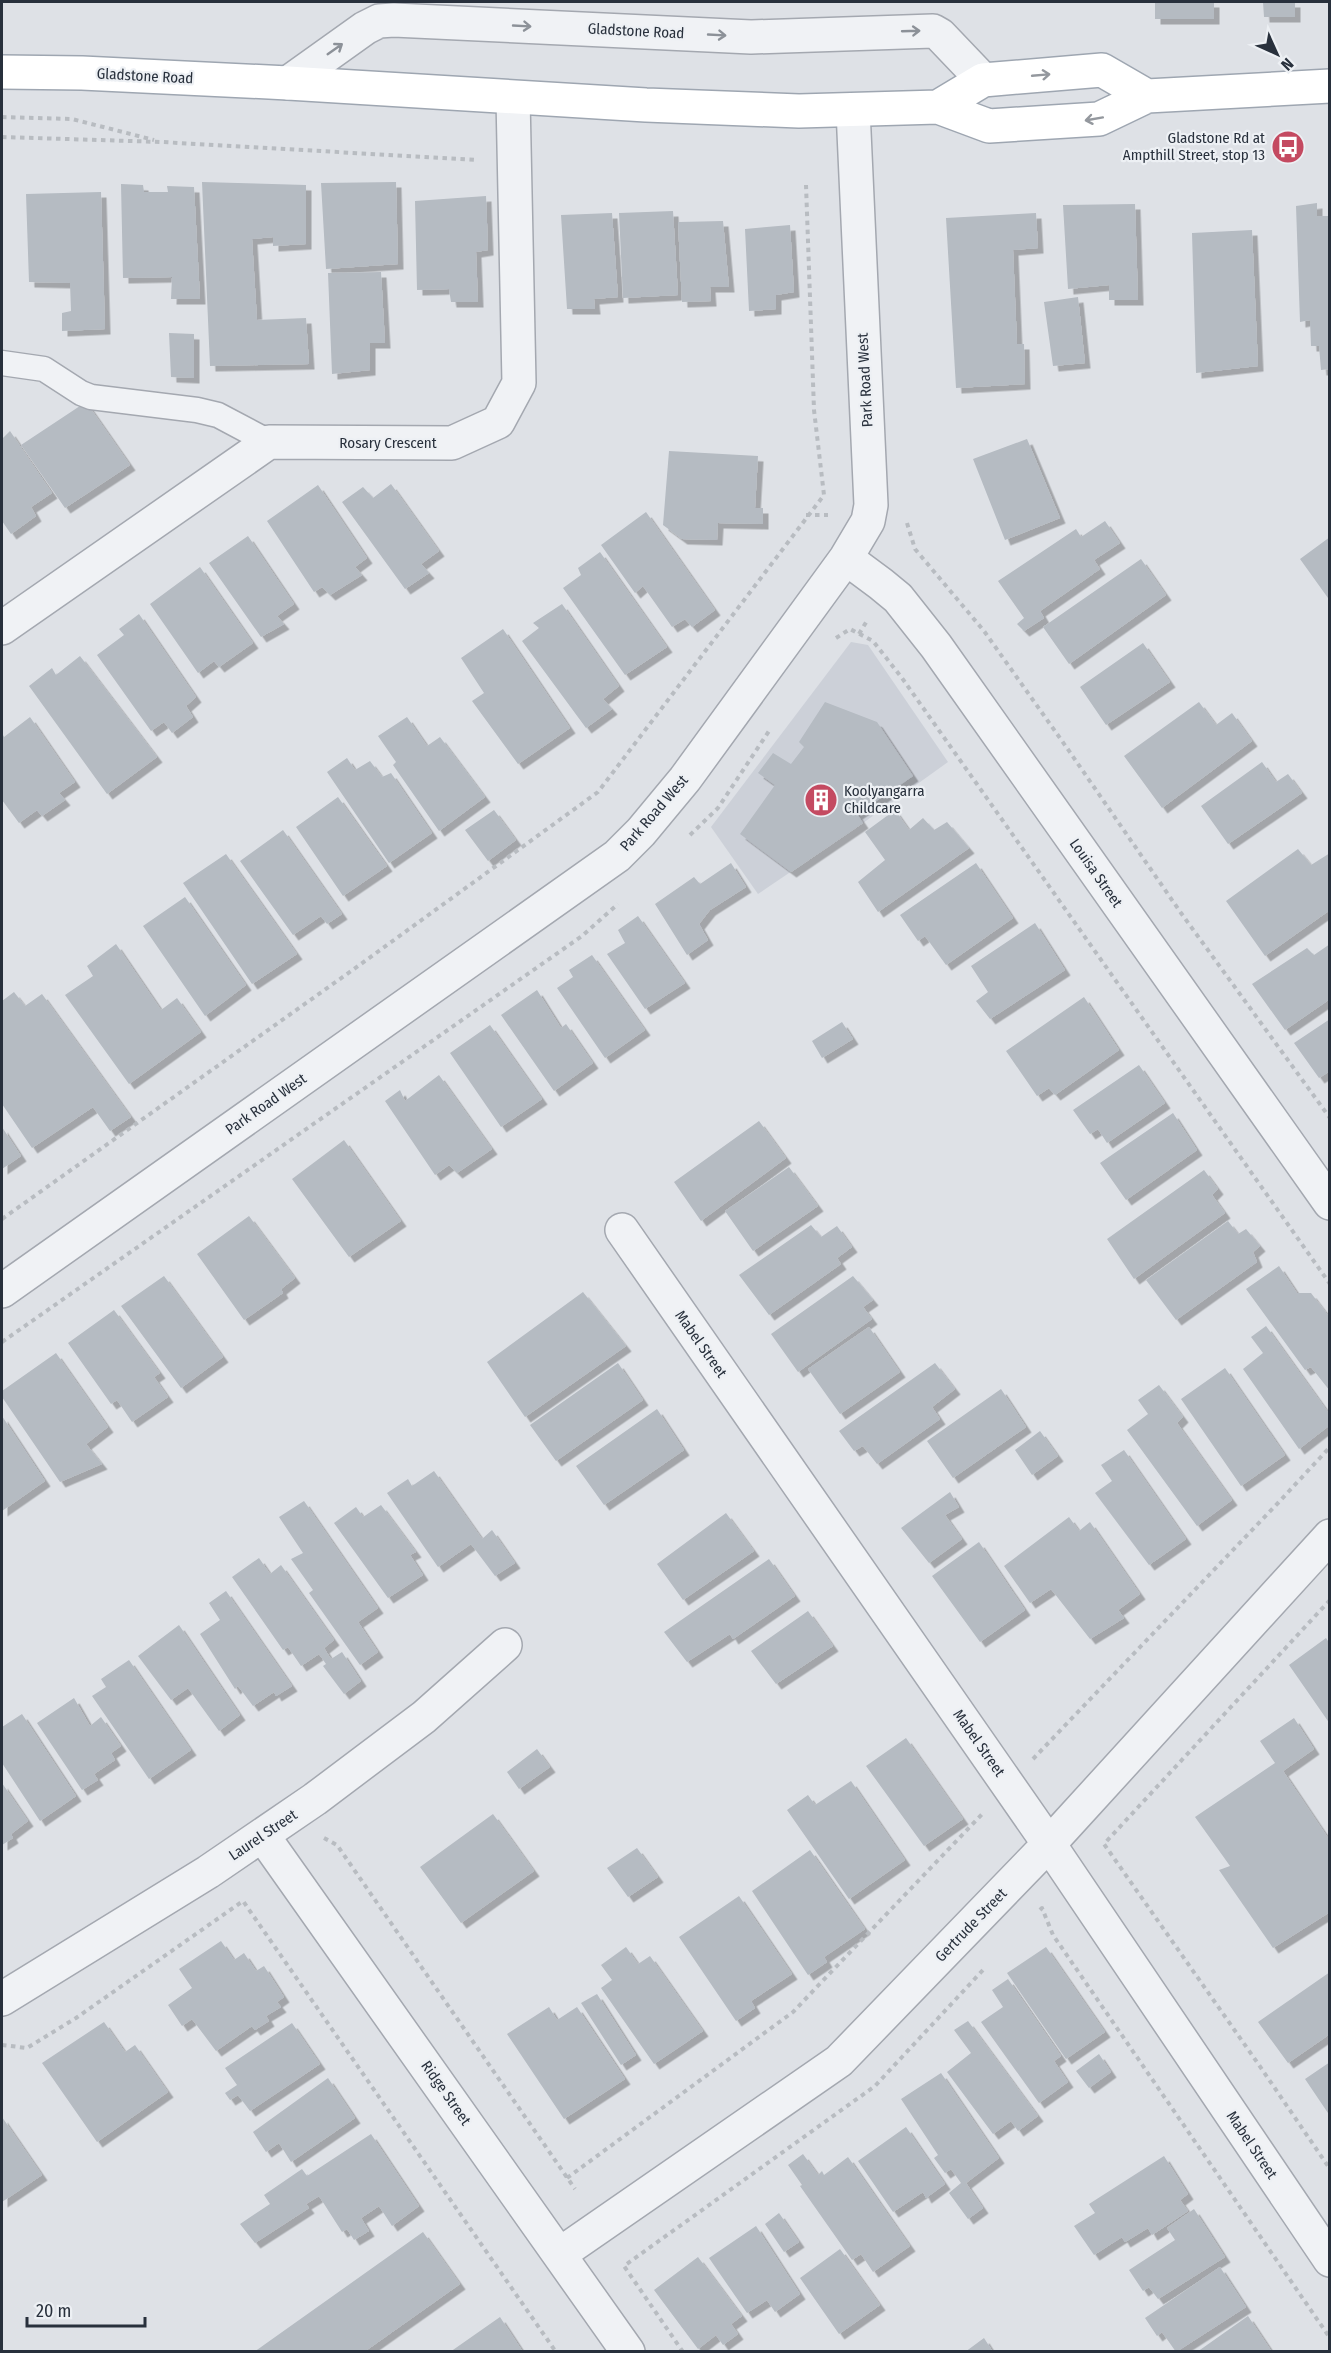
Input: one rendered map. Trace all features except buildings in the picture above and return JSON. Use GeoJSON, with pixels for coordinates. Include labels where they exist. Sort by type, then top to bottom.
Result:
{"type":"FeatureCollection","features":[{"type":"Feature","properties":{"kind":"main road","name":"Gladstone Road"},"geometry":{"type":"LineString","coordinates":[[938,107],[983,80],[1102,70],[1147,96]]}},
{"type":"Feature","properties":{"kind":"main road","name":"Gladstone Road"},"geometry":{"type":"LineString","coordinates":[[2,72],[82,73],[288,83],[513,98],[799,111],[938,107],[989,126],[1099,119],[1147,96],[1329,86]]}},
{"type":"Feature","properties":{"kind":"street","name":"Gladstone Road"},"geometry":{"type":"LineString","coordinates":[[288,83],[365,28],[379,21],[394,20],[751,37],[933,31],[940,35],[983,80]]}},
{"type":"Feature","properties":{"kind":"street","name":"Rosary Crescent"},"geometry":{"type":"LineString","coordinates":[[269,442],[452,443],[498,422],[519,383],[513,98]]}},
{"type":"Feature","properties":{"kind":"street","name":"Park Road West"},"geometry":{"type":"LineString","coordinates":[[2,1291],[616,856],[641,832],[685,779],[846,558],[865,528],[871,505],[853,110]]}},
{"type":"Feature","properties":{"kind":"street"},"geometry":{"type":"LineString","coordinates":[[2,628],[269,442]]}},
{"type":"Feature","properties":{"kind":"street","name":"Louisa Street"},"geometry":{"type":"LineString","coordinates":[[846,558],[897,598],[936,646],[1329,1203]]}},
{"type":"Feature","properties":{"kind":"street","name":"Mabel Street"},"geometry":{"type":"LineString","coordinates":[[622,1230],[1049,1844],[1329,2260]]}},
{"type":"Feature","properties":{"kind":"street","name":"Gertrude Street"},"geometry":{"type":"LineString","coordinates":[[560,2254],[840,2061],[1049,1844],[1329,1536]]}},
{"type":"Feature","properties":{"kind":"street","name":"Laurel Street"},"geometry":{"type":"LineString","coordinates":[[2,1998],[158,1904],[263,1836],[424,1717],[505,1645]]}},
{"type":"Feature","properties":{"kind":"street","name":"Ridge Street"},"geometry":{"type":"LineString","coordinates":[[263,1836],[628,2352]]}},
{"type":"Feature","properties":{"kind":"lane"},"geometry":{"type":"LineString","coordinates":[[2,363],[44,369],[91,397],[197,410],[218,415],[269,442]]}},
{"type":"Feature","properties":{"kind":"path"},"geometry":{"type":"LineString","coordinates":[[2,117],[72,119],[162,142]]}},
{"type":"Feature","properties":{"kind":"path"},"geometry":{"type":"LineString","coordinates":[[2,137],[162,142],[484,160],[513,165]]}},
{"type":"Feature","properties":{"kind":"path"},"geometry":{"type":"LineString","coordinates":[[2,1219],[598,792],[699,661],[806,515],[824,495],[814,410],[806,185]]}},
{"type":"Feature","properties":{"kind":"path"},"geometry":{"type":"LineString","coordinates":[[904,513],[915,549],[984,631],[1181,913],[1329,1118]]}},
{"type":"Feature","properties":{"kind":"path"},"geometry":{"type":"LineString","coordinates":[[806,515],[838,514]]}},
{"type":"Feature","properties":{"kind":"path"},"geometry":{"type":"LineString","coordinates":[[859,634],[867,620]]}},
{"type":"Feature","properties":{"kind":"path"},"geometry":{"type":"LineString","coordinates":[[830,642],[850,629],[873,642],[902,678],[1329,1284]]}},
{"type":"Feature","properties":{"kind":"path"},"geometry":{"type":"LineString","coordinates":[[685,840],[718,807],[770,729]]}},
{"type":"Feature","properties":{"kind":"path"},"geometry":{"type":"LineString","coordinates":[[2,1342],[582,936],[626,897]]}},
{"type":"Feature","properties":{"kind":"path"},"geometry":{"type":"LineString","coordinates":[[1030,1761],[1329,1447]]}},
{"type":"Feature","properties":{"kind":"path"},"geometry":{"type":"LineString","coordinates":[[1329,1600],[1104,1844],[1329,2169]]}},
{"type":"Feature","properties":{"kind":"path"},"geometry":{"type":"LineString","coordinates":[[567,2178],[794,2012],[990,1806]]}},
{"type":"Feature","properties":{"kind":"path"},"geometry":{"type":"LineString","coordinates":[[321,1838],[328,1839],[337,1845],[575,2189]]}},
{"type":"Feature","properties":{"kind":"path"},"geometry":{"type":"LineString","coordinates":[[2,2045],[27,2048],[76,2018],[243,1901],[556,2352]]}},
{"type":"Feature","properties":{"kind":"path"},"geometry":{"type":"LineString","coordinates":[[1034,1916],[1042,1908],[1053,1935],[1329,2338]]}},
{"type":"Feature","properties":{"kind":"path"},"geometry":{"type":"LineString","coordinates":[[682,2352],[624,2266],[875,2086],[987,1965]]}},
{"type":"Feature","properties":{"kind":"shaded area"},"geometry":{"type":"Polygon","coordinates":[[[851,642],[868,645],[948,762],[758,894],[711,827],[851,642]]]}},
{"type":"Feature","properties":{"kind":"place","name":"Gladstone Rd at Ampthill Street, stop 13"},"geometry":{"type":"Point","coordinates":[1288,147]}},
{"type":"Feature","properties":{"kind":"place","name":"Koolyangarra Childcare"},"geometry":{"type":"Point","coordinates":[821,800]}}]}
